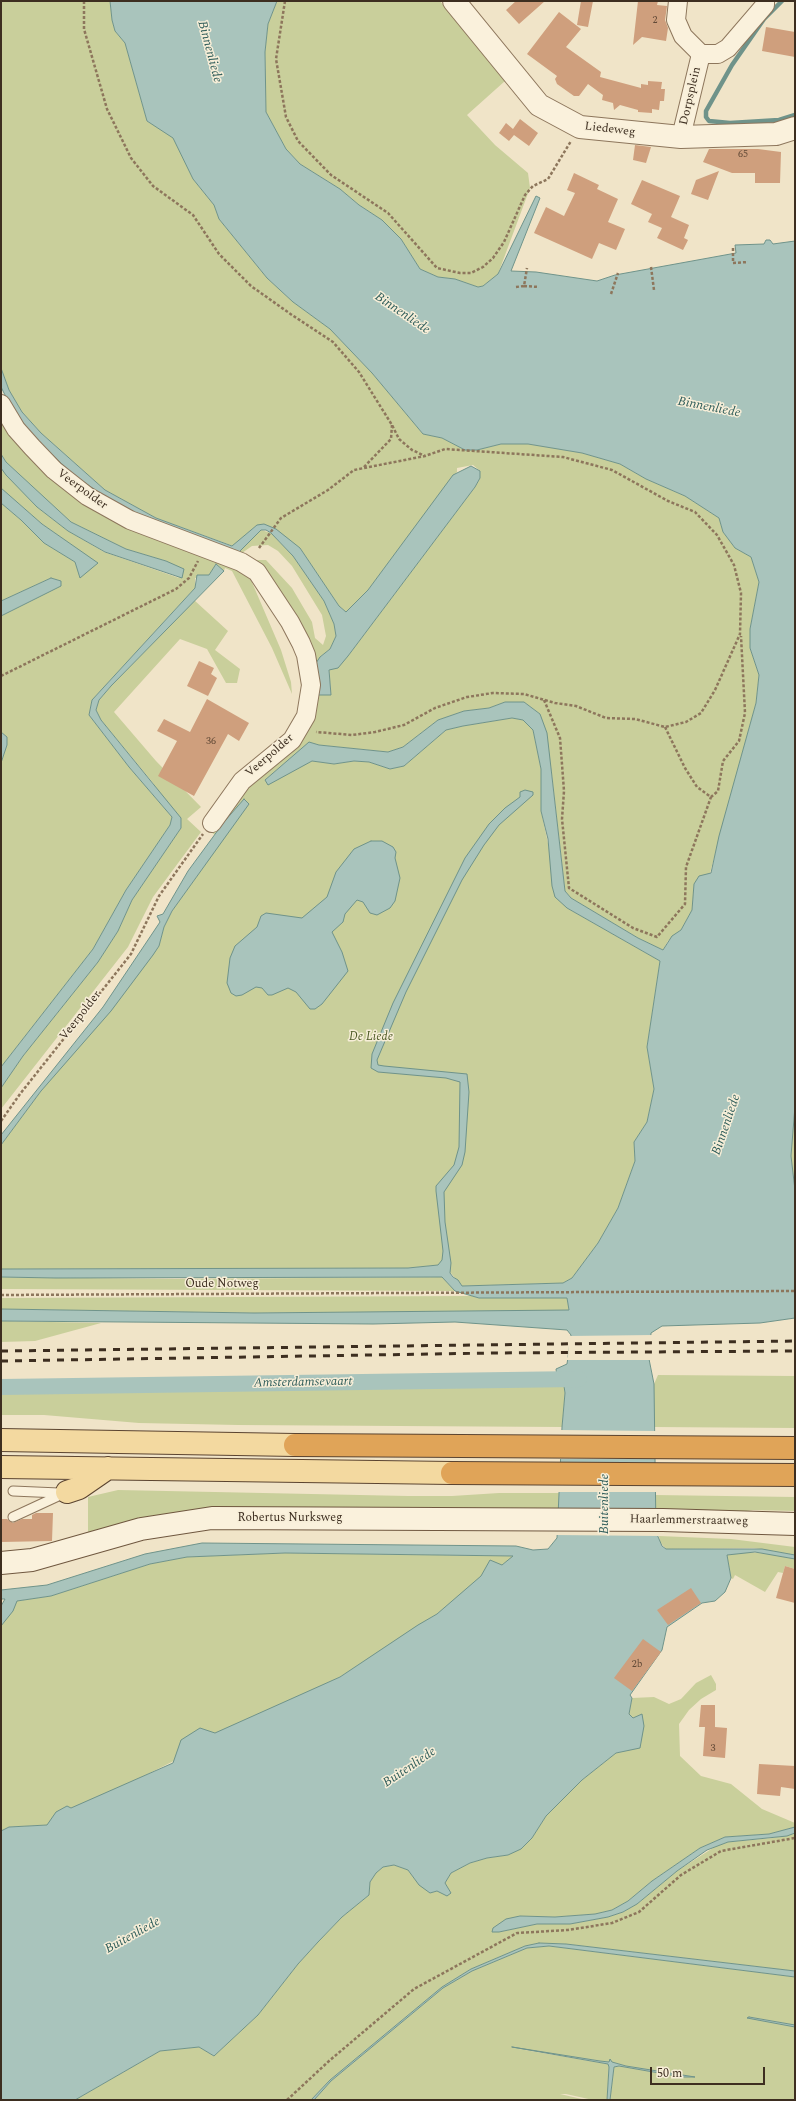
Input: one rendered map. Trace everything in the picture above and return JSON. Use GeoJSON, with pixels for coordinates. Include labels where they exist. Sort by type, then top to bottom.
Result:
{"type":"FeatureCollection","features":[{"type":"Feature","properties":{"kind":"highway"},"geometry":{"type":"LineString","coordinates":[[295,1445],[795,1448]]}},
{"type":"Feature","properties":{"kind":"highway"},"geometry":{"type":"LineString","coordinates":[[452,1474],[795,1475]]}},
{"type":"Feature","properties":{"kind":"main road","name":"Liedeweg"},"geometry":{"type":"LineString","coordinates":[[454,1],[539,105],[580,126],[681,137],[776,134],[795,128]]}},
{"type":"Feature","properties":{"kind":"main road"},"geometry":{"type":"LineString","coordinates":[[1,1440],[295,1445]]}},
{"type":"Feature","properties":{"kind":"main road"},"geometry":{"type":"LineString","coordinates":[[1,1467],[452,1474]]}},
{"type":"Feature","properties":{"kind":"main road"},"geometry":{"type":"LineString","coordinates":[[67,1492],[78,1488],[108,1468]]}},
{"type":"Feature","properties":{"kind":"main road","name":"Robertus Nurksweg"},"geometry":{"type":"LineString","coordinates":[[1,1563],[32,1560],[141,1530],[212,1518],[584,1520]]}},
{"type":"Feature","properties":{"kind":"main road","name":"Haarlemmerstraatweg"},"geometry":{"type":"LineString","coordinates":[[584,1520],[663,1520],[795,1524]]}},
{"type":"Feature","properties":{"kind":"street","name":"Dorpsplein"},"geometry":{"type":"LineString","coordinates":[[678,1],[676,20],[683,36],[701,54],[718,54],[728,48],[765,5],[765,1]]}},
{"type":"Feature","properties":{"kind":"street","name":"Dorpsplein"},"geometry":{"type":"LineString","coordinates":[[681,137],[701,54]]}},
{"type":"Feature","properties":{"kind":"street","name":"Veerpolder"},"geometry":{"type":"LineString","coordinates":[[1,404],[16,429],[32,447],[54,470],[87,496],[130,520],[241,562],[257,572],[290,622],[306,655],[311,685],[306,716],[292,740],[242,781],[212,822]]}},
{"type":"Feature","properties":{"kind":"lane"},"geometry":{"type":"LineString","coordinates":[[13,1491],[53,1494],[67,1492]]}},
{"type":"Feature","properties":{"kind":"lane"},"geometry":{"type":"LineString","coordinates":[[13,1517],[67,1492]]}},
{"type":"Feature","properties":{"kind":"path"},"geometry":{"type":"LineString","coordinates":[[84,1],[84,29],[107,109],[131,158],[153,186],[193,215],[219,254],[251,286],[333,342],[358,372],[392,425],[399,439],[412,450],[426,456]]}},
{"type":"Feature","properties":{"kind":"path"},"geometry":{"type":"LineString","coordinates":[[285,1],[276,59],[286,117],[298,141],[331,175],[388,213],[437,268],[460,274],[471,273],[483,267],[493,258],[504,242],[525,194],[532,186],[548,179],[580,126]]}},
{"type":"Feature","properties":{"kind":"path"},"geometry":{"type":"LineString","coordinates":[[733,248],[733,263],[748,262]]}},
{"type":"Feature","properties":{"kind":"path"},"geometry":{"type":"LineString","coordinates":[[651,267],[654,290]]}},
{"type":"Feature","properties":{"kind":"path"},"geometry":{"type":"LineString","coordinates":[[524,286],[527,268]]}},
{"type":"Feature","properties":{"kind":"path"},"geometry":{"type":"LineString","coordinates":[[611,294],[618,273]]}},
{"type":"Feature","properties":{"kind":"path"},"geometry":{"type":"LineString","coordinates":[[516,287],[539,287]]}},
{"type":"Feature","properties":{"kind":"path"},"geometry":{"type":"LineString","coordinates":[[364,467],[391,439],[392,425]]}},
{"type":"Feature","properties":{"kind":"path"},"geometry":{"type":"LineString","coordinates":[[258,548],[281,518],[328,490],[354,470],[426,456],[445,449],[563,457],[612,470],[668,501],[695,512],[717,535],[734,565],[741,593],[740,634],[746,713],[738,741],[723,761],[718,791],[711,798],[686,868],[685,904],[658,937],[634,928],[569,888],[562,819],[564,791],[560,738],[544,700]]}},
{"type":"Feature","properties":{"kind":"path"},"geometry":{"type":"LineString","coordinates":[[1,676],[176,589],[190,578],[204,548]]}},
{"type":"Feature","properties":{"kind":"path"},"geometry":{"type":"LineString","coordinates":[[300,728],[328,733],[352,735],[375,732],[404,725],[435,708],[467,697],[493,693],[524,694],[544,700],[576,706],[606,718],[635,719],[665,727],[686,722],[701,713],[715,690],[740,634]]}},
{"type":"Feature","properties":{"kind":"path"},"geometry":{"type":"LineString","coordinates":[[665,727],[685,768],[697,787],[711,798]]}},
{"type":"Feature","properties":{"kind":"path","name":"Veerpolder"},"geometry":{"type":"LineString","coordinates":[[1,1121],[20,1094],[131,954],[159,896],[212,822]]}},
{"type":"Feature","properties":{"kind":"path","name":"Oude Notweg"},"geometry":{"type":"LineString","coordinates":[[1,1295],[795,1291]]}},
{"type":"Feature","properties":{"kind":"path"},"geometry":{"type":"LineString","coordinates":[[287,2100],[329,2061],[414,1989],[517,1933],[568,1930],[612,1923],[639,1912],[681,1875],[721,1851],[795,1838]]}},
{"type":"Feature","properties":{"kind":"green space","name":"De Liede"},"geometry":{"type":"Polygon","coordinates":[[[1,1],[110,1],[115,31],[125,43],[147,121],[173,137],[193,179],[214,205],[219,219],[267,278],[293,302],[330,329],[372,373],[423,434],[442,438],[465,450],[477,450],[501,444],[528,444],[582,453],[620,464],[646,479],[685,496],[719,518],[723,532],[735,548],[751,557],[759,582],[750,629],[750,648],[759,675],[756,703],[710,873],[694,884],[692,910],[681,930],[668,941],[663,950],[638,938],[571,898],[565,891],[552,776],[540,714],[524,702],[505,702],[489,708],[464,711],[438,720],[403,747],[388,752],[309,743],[265,780],[312,761],[334,764],[354,761],[369,762],[390,769],[404,766],[446,730],[463,726],[512,718],[523,720],[533,730],[541,769],[541,811],[551,857],[567,908],[660,961],[647,1047],[654,1089],[647,1122],[634,1142],[635,1161],[618,1208],[598,1243],[572,1278],[563,1283],[462,1286],[450,1272],[438,1265],[408,1268],[1,1269],[1,1145],[41,1091],[159,946],[164,927],[172,911],[202,869],[241,802],[215,835],[208,830],[230,802],[287,749],[310,689],[267,579],[255,560],[266,560],[292,588],[312,622],[315,638],[323,645],[326,636],[322,615],[292,566],[278,551],[268,545],[252,546],[242,553],[239,552],[261,530],[271,533],[293,556],[324,601],[334,624],[336,636],[330,649],[320,657],[331,694],[329,670],[348,656],[475,487],[480,478],[480,471],[473,465],[457,468],[457,472],[368,590],[346,612],[339,606],[300,548],[257,525],[233,546],[156,518],[105,490],[41,433],[22,412],[9,390],[1,368],[1,1]]]}},
{"type":"Feature","properties":{"kind":"green space"},"geometry":{"type":"Polygon","coordinates":[[[277,1],[440,1],[505,81],[467,115],[495,145],[528,173],[530,188],[498,274],[483,286],[478,287],[455,279],[438,277],[420,269],[401,239],[382,220],[359,205],[340,189],[300,164],[286,149],[266,112],[265,52],[268,24],[277,1]]]}},
{"type":"Feature","properties":{"kind":"green space"},"geometry":{"type":"Polygon","coordinates":[[[1,411],[55,475],[241,570],[251,580],[281,650],[291,682],[292,694],[272,648],[232,571],[225,568],[224,571],[216,564],[209,575],[195,578],[195,588],[92,700],[89,715],[129,767],[172,817],[170,825],[126,890],[93,949],[1,1067],[1,763],[7,737],[1,732],[1,616],[60,586],[61,581],[51,578],[1,601],[1,503],[44,543],[75,562],[80,577],[97,563],[42,524],[6,493],[1,488],[1,468],[37,507],[68,531],[104,552],[179,578],[166,561],[126,549],[71,522],[42,496],[6,462],[1,454],[1,411]]]}},
{"type":"Feature","properties":{"kind":"green space"},"geometry":{"type":"Polygon","coordinates":[[[194,600],[228,631],[215,650],[240,669],[237,683],[226,683],[207,649],[180,639],[114,712],[156,761],[201,807],[187,819],[201,832],[153,897],[128,947],[1,1109],[1,1088],[23,1056],[98,962],[118,931],[132,900],[181,828],[153,783],[101,720],[96,710],[99,700],[111,686],[194,600]]]}},
{"type":"Feature","properties":{"kind":"green space"},"geometry":{"type":"Polygon","coordinates":[[[795,1106],[795,1190],[791,1156],[795,1106]]]}},
{"type":"Feature","properties":{"kind":"green space"},"geometry":{"type":"Polygon","coordinates":[[[1,1277],[177,1279],[442,1277],[455,1291],[1,1289],[1,1277]]]}},
{"type":"Feature","properties":{"kind":"green space"},"geometry":{"type":"Polygon","coordinates":[[[472,1296],[479,1298],[567,1298],[569,1311],[254,1313],[1,1309],[1,1298],[472,1296]]]}},
{"type":"Feature","properties":{"kind":"green space"},"geometry":{"type":"Polygon","coordinates":[[[1,1321],[101,1323],[35,1341],[1,1342],[1,1321]]]}},
{"type":"Feature","properties":{"kind":"green space"},"geometry":{"type":"Polygon","coordinates":[[[658,1375],[795,1376],[795,1428],[654,1427],[654,1384],[658,1375]]]}},
{"type":"Feature","properties":{"kind":"green space"},"geometry":{"type":"Polygon","coordinates":[[[561,1385],[564,1387],[565,1393],[562,1427],[139,1423],[44,1415],[1,1415],[1,1394],[561,1385]]]}},
{"type":"Feature","properties":{"kind":"green space"},"geometry":{"type":"Polygon","coordinates":[[[118,1490],[408,1496],[559,1493],[558,1511],[88,1534],[88,1497],[118,1490]]]}},
{"type":"Feature","properties":{"kind":"green space"},"geometry":{"type":"Polygon","coordinates":[[[655,1495],[795,1497],[795,1511],[753,1510],[735,1513],[655,1510],[655,1495]]]}},
{"type":"Feature","properties":{"kind":"green space"},"geometry":{"type":"Polygon","coordinates":[[[659,1536],[731,1539],[795,1547],[795,1555],[754,1548],[666,1549],[660,1542],[659,1536]]]}},
{"type":"Feature","properties":{"kind":"green space"},"geometry":{"type":"Polygon","coordinates":[[[746,1552],[772,1554],[795,1559],[795,1569],[785,1566],[783,1573],[778,1572],[765,1592],[735,1575],[733,1579],[731,1578],[727,1555],[746,1552]]]}},
{"type":"Feature","properties":{"kind":"green space"},"geometry":{"type":"Polygon","coordinates":[[[285,1553],[514,1556],[437,1614],[340,1677],[47,1825],[9,1827],[1,1831],[1,1623],[16,1601],[51,1596],[150,1564],[187,1557],[285,1553]]]}},
{"type":"Feature","properties":{"kind":"green space"},"geometry":{"type":"Polygon","coordinates":[[[711,1675],[716,1684],[716,1690],[701,1699],[689,1710],[679,1724],[680,1756],[701,1776],[731,1784],[762,1809],[795,1823],[795,1827],[769,1834],[725,1837],[700,1848],[652,1881],[628,1901],[612,1910],[595,1914],[555,1917],[520,1916],[492,1931],[499,1932],[537,1924],[570,1924],[608,1917],[623,1912],[637,1904],[677,1871],[716,1846],[728,1842],[772,1838],[795,1833],[795,1971],[566,1944],[539,1943],[525,1946],[471,1969],[442,1987],[330,2080],[311,2100],[75,2100],[160,2051],[199,2047],[214,2056],[258,2015],[298,1964],[342,1917],[369,1895],[370,1882],[376,1873],[383,1867],[394,1865],[408,1870],[430,1893],[437,1891],[451,1893],[445,1883],[451,1873],[470,1863],[487,1858],[508,1855],[532,1838],[546,1816],[582,1780],[616,1753],[640,1747],[642,1715],[633,1718],[629,1714],[632,1698],[654,1697],[669,1704],[681,1699],[696,1683],[711,1675]]]}},
{"type":"Feature","properties":{"kind":"green space"},"geometry":{"type":"Polygon","coordinates":[[[549,1946],[795,1977],[795,2025],[750,2017],[748,2018],[795,2027],[795,2100],[610,2100],[614,2067],[619,2066],[682,2077],[694,2077],[626,2066],[610,2060],[609,2062],[600,2061],[513,2048],[608,2064],[607,2100],[593,2100],[560,2094],[586,2100],[314,2100],[331,2081],[443,1988],[472,1971],[527,1948],[549,1946]]]}},
{"type":"Feature","properties":{"kind":"water"},"geometry":{"type":"Polygon","coordinates":[[[110,1],[277,1],[268,24],[265,52],[266,112],[286,149],[300,164],[340,189],[359,205],[382,220],[401,239],[420,269],[438,277],[455,279],[478,287],[483,286],[498,274],[536,196],[540,198],[511,271],[536,272],[597,281],[615,275],[736,253],[735,245],[764,244],[766,240],[770,240],[773,244],[795,241],[795,1106],[791,1156],[795,1190],[795,1318],[760,1323],[662,1326],[651,1333],[649,1359],[654,1384],[656,1532],[662,1546],[666,1549],[762,1549],[795,1555],[795,1559],[755,1552],[727,1555],[731,1578],[725,1592],[715,1601],[702,1603],[667,1627],[662,1650],[630,1695],[632,1698],[629,1714],[633,1718],[642,1714],[644,1726],[640,1748],[616,1753],[582,1780],[546,1816],[532,1838],[521,1849],[508,1855],[487,1858],[470,1863],[451,1873],[445,1883],[451,1893],[447,1896],[437,1891],[430,1893],[419,1885],[408,1870],[394,1865],[383,1867],[376,1873],[370,1882],[369,1895],[342,1917],[298,1964],[258,2015],[214,2056],[199,2047],[160,2051],[75,2100],[1,2100],[1,1831],[9,1827],[47,1825],[56,1812],[67,1806],[71,1808],[173,1763],[181,1740],[200,1728],[215,1733],[340,1677],[437,1614],[481,1576],[490,1560],[502,1565],[513,1556],[285,1553],[187,1557],[150,1564],[51,1596],[17,1601],[13,1611],[1,1626],[1,1606],[5,1599],[1,1599],[1,1590],[47,1585],[145,1554],[202,1543],[516,1546],[533,1550],[548,1549],[557,1538],[565,1393],[564,1386],[558,1385],[556,1369],[567,1364],[571,1335],[567,1330],[455,1322],[373,1324],[1,1321],[1,1309],[254,1313],[569,1310],[567,1298],[479,1298],[455,1291],[442,1277],[56,1278],[1,1277],[1,1269],[408,1268],[438,1265],[442,1260],[443,1251],[436,1186],[454,1165],[459,1147],[460,1082],[446,1078],[378,1072],[371,1068],[372,1054],[393,1003],[465,858],[489,824],[505,808],[520,797],[520,792],[525,790],[533,792],[533,795],[499,825],[484,845],[462,880],[406,992],[377,1060],[378,1065],[384,1066],[467,1074],[469,1092],[465,1152],[462,1165],[444,1192],[445,1222],[451,1263],[450,1273],[453,1277],[458,1280],[462,1286],[563,1283],[572,1278],[598,1243],[618,1208],[635,1161],[634,1142],[647,1122],[654,1089],[647,1047],[660,961],[567,908],[555,897],[552,886],[548,839],[541,811],[541,769],[533,730],[523,720],[512,718],[463,726],[446,730],[404,766],[390,769],[369,762],[354,761],[334,764],[312,761],[268,785],[265,780],[309,742],[319,745],[388,752],[403,747],[438,720],[464,711],[489,708],[505,702],[524,702],[540,714],[547,733],[565,891],[571,898],[638,938],[663,950],[672,936],[681,930],[692,910],[694,884],[699,876],[711,873],[719,836],[756,703],[759,675],[750,648],[750,629],[759,582],[751,557],[735,548],[723,532],[719,518],[685,496],[646,479],[620,464],[582,453],[528,444],[501,444],[477,450],[465,450],[442,438],[423,434],[372,373],[330,329],[293,302],[267,278],[219,219],[214,205],[193,179],[173,138],[147,121],[125,43],[115,31],[110,1]]]}},
{"type":"Feature","properties":{"kind":"water"},"geometry":{"type":"Polygon","coordinates":[[[1,368],[9,390],[22,412],[41,433],[105,490],[156,518],[232,546],[257,525],[264,524],[276,529],[300,548],[339,606],[346,612],[368,590],[453,475],[471,466],[480,471],[480,478],[475,487],[348,656],[338,668],[329,670],[331,695],[318,695],[314,666],[320,657],[330,649],[336,636],[334,624],[324,601],[293,556],[271,533],[266,530],[261,530],[236,555],[126,511],[75,476],[35,439],[10,405],[1,387],[1,368]]]}},
{"type":"Feature","properties":{"kind":"water"},"geometry":{"type":"Polygon","coordinates":[[[1,454],[6,462],[71,522],[126,549],[166,561],[184,569],[182,578],[105,552],[68,531],[37,507],[6,475],[1,468],[1,454]]]}},
{"type":"Feature","properties":{"kind":"water"},"geometry":{"type":"Polygon","coordinates":[[[1,488],[42,524],[98,563],[80,578],[75,562],[44,543],[1,503],[1,488]]]}},
{"type":"Feature","properties":{"kind":"water"},"geometry":{"type":"Polygon","coordinates":[[[216,564],[224,571],[111,686],[99,700],[96,710],[101,720],[181,818],[181,828],[132,900],[118,931],[98,962],[23,1056],[1,1088],[1,1067],[93,949],[126,890],[170,825],[172,817],[129,767],[89,715],[92,700],[195,588],[197,575],[209,575],[216,564]]]}},
{"type":"Feature","properties":{"kind":"water"},"geometry":{"type":"Polygon","coordinates":[[[51,578],[61,581],[61,586],[1,616],[1,601],[51,578]]]}},
{"type":"Feature","properties":{"kind":"water"},"geometry":{"type":"Polygon","coordinates":[[[1,732],[7,737],[7,745],[1,763],[1,732]]]}},
{"type":"Feature","properties":{"kind":"water"},"geometry":{"type":"Polygon","coordinates":[[[244,799],[249,804],[172,911],[164,927],[159,946],[153,955],[111,1011],[41,1091],[1,1145],[1,1135],[103,1007],[160,922],[157,916],[163,914],[188,871],[224,822],[244,799]]]}},
{"type":"Feature","properties":{"kind":"water"},"geometry":{"type":"Polygon","coordinates":[[[371,841],[382,841],[393,847],[396,852],[395,858],[400,878],[395,901],[390,908],[377,915],[370,913],[363,902],[357,900],[345,914],[343,922],[332,932],[342,952],[348,971],[322,1004],[315,1009],[310,1009],[296,992],[288,988],[272,995],[268,995],[262,988],[256,987],[242,995],[236,996],[231,993],[227,983],[230,958],[235,946],[257,927],[261,916],[266,913],[302,918],[327,897],[336,872],[354,849],[371,841]]]}},
{"type":"Feature","properties":{"kind":"water"},"geometry":{"type":"Polygon","coordinates":[[[795,1827],[795,1833],[787,1836],[728,1842],[707,1850],[677,1871],[637,1904],[623,1912],[608,1917],[570,1924],[537,1924],[499,1932],[492,1932],[493,1928],[506,1919],[520,1916],[555,1917],[595,1914],[612,1910],[628,1901],[652,1881],[700,1848],[725,1837],[769,1834],[795,1827]]]}},
{"type":"Feature","properties":{"kind":"water"},"geometry":{"type":"Polygon","coordinates":[[[539,1943],[566,1944],[795,1971],[795,1977],[549,1946],[527,1948],[472,1971],[443,1988],[331,2081],[314,2100],[311,2100],[330,2080],[442,1987],[471,1969],[525,1946],[539,1943]]]}},
{"type":"Feature","properties":{"kind":"water"},"geometry":{"type":"Polygon","coordinates":[[[749,2017],[795,2025],[795,2027],[747,2018],[749,2017]]]}},
{"type":"Feature","properties":{"kind":"water"},"geometry":{"type":"Polygon","coordinates":[[[512,2047],[600,2061],[609,2062],[610,2059],[612,2062],[626,2066],[695,2077],[682,2077],[619,2066],[614,2067],[610,2100],[607,2100],[608,2064],[512,2047]]]}},
{"type":"Feature","properties":{"kind":"pier"},"geometry":{"type":"Polygon","coordinates":[[[653,1335],[652,1360],[566,1360],[568,1356],[569,1336],[653,1335]]]}},
{"type":"Feature","properties":{"kind":"pier"},"geometry":{"type":"Polygon","coordinates":[[[560,1430],[656,1431],[657,1459],[558,1459],[560,1430]]]}},
{"type":"Feature","properties":{"kind":"pier"},"geometry":{"type":"Polygon","coordinates":[[[558,1463],[657,1463],[657,1492],[557,1492],[558,1463]]]}},
{"type":"Feature","properties":{"kind":"pier"},"geometry":{"type":"Polygon","coordinates":[[[556,1511],[657,1511],[658,1531],[661,1536],[555,1535],[556,1511]]]}},
{"type":"Feature","properties":{"kind":"building"},"geometry":{"type":"Polygon","coordinates":[[[516,1],[545,1],[519,24],[506,10],[516,1]]]}},
{"type":"Feature","properties":{"kind":"building"},"geometry":{"type":"Polygon","coordinates":[[[581,1],[593,1],[588,27],[577,25],[581,1]]]}},
{"type":"Feature","properties":{"kind":"building"},"geometry":{"type":"Polygon","coordinates":[[[638,1],[658,1],[657,5],[667,6],[665,20],[668,28],[666,41],[642,37],[633,45],[638,1]]]}},
{"type":"Feature","properties":{"kind":"building"},"geometry":{"type":"Polygon","coordinates":[[[559,12],[581,29],[566,47],[601,72],[600,77],[641,88],[641,84],[648,85],[648,81],[662,82],[661,89],[665,89],[664,101],[660,101],[659,110],[652,109],[652,113],[638,112],[638,110],[620,105],[614,110],[613,103],[602,100],[603,95],[588,84],[579,96],[574,96],[557,84],[555,79],[557,76],[527,54],[559,12]]]}},
{"type":"Feature","properties":{"kind":"building"},"geometry":{"type":"Polygon","coordinates":[[[766,27],[795,32],[795,57],[762,51],[766,27]]]}},
{"type":"Feature","properties":{"kind":"building"},"geometry":{"type":"Polygon","coordinates":[[[520,119],[538,133],[529,146],[514,135],[509,141],[499,133],[506,123],[513,129],[520,119]]]}},
{"type":"Feature","properties":{"kind":"building"},"geometry":{"type":"Polygon","coordinates":[[[635,145],[651,147],[646,163],[633,160],[635,145]]]}},
{"type":"Feature","properties":{"kind":"building"},"geometry":{"type":"Polygon","coordinates":[[[709,149],[758,149],[781,152],[780,183],[755,183],[755,173],[732,173],[703,162],[709,149]]]}},
{"type":"Feature","properties":{"kind":"building"},"geometry":{"type":"Polygon","coordinates":[[[719,171],[708,200],[691,194],[696,180],[719,171]]]}},
{"type":"Feature","properties":{"kind":"building"},"geometry":{"type":"Polygon","coordinates":[[[574,173],[599,185],[597,189],[618,199],[608,222],[625,229],[616,250],[599,243],[592,259],[534,233],[546,207],[564,216],[575,193],[567,190],[574,173]]]}},
{"type":"Feature","properties":{"kind":"building"},"geometry":{"type":"Polygon","coordinates":[[[642,180],[680,196],[671,217],[689,225],[684,238],[688,240],[683,250],[657,238],[662,228],[648,222],[652,214],[631,204],[642,180]]]}},
{"type":"Feature","properties":{"kind":"building"},"geometry":{"type":"Polygon","coordinates":[[[199,661],[214,668],[211,674],[217,678],[208,696],[187,686],[199,661]]]}},
{"type":"Feature","properties":{"kind":"building"},"geometry":{"type":"Polygon","coordinates":[[[207,699],[249,723],[239,741],[228,734],[194,796],[158,776],[177,741],[157,731],[164,719],[190,732],[207,699]]]}},
{"type":"Feature","properties":{"kind":"building"},"geometry":{"type":"Polygon","coordinates":[[[36,1513],[53,1513],[52,1541],[1,1542],[1,1519],[7,1519],[13,1523],[22,1519],[32,1519],[32,1515],[36,1513]]]}},
{"type":"Feature","properties":{"kind":"building"},"geometry":{"type":"Polygon","coordinates":[[[785,1566],[795,1569],[795,1603],[776,1598],[785,1566]]]}},
{"type":"Feature","properties":{"kind":"building"},"geometry":{"type":"Polygon","coordinates":[[[691,1588],[701,1603],[668,1625],[657,1610],[691,1588]]]}},
{"type":"Feature","properties":{"kind":"building"},"geometry":{"type":"Polygon","coordinates":[[[643,1639],[661,1652],[632,1691],[614,1678],[643,1639]]]}},
{"type":"Feature","properties":{"kind":"building"},"geometry":{"type":"Polygon","coordinates":[[[701,1705],[715,1705],[715,1727],[727,1728],[725,1758],[703,1756],[705,1727],[699,1727],[701,1705]]]}},
{"type":"Feature","properties":{"kind":"building"},"geometry":{"type":"Polygon","coordinates":[[[759,1764],[795,1766],[795,1789],[781,1787],[780,1796],[757,1794],[759,1764]]]}},
{"type":"Feature","properties":{"kind":"waterway"},"geometry":{"type":"LineString","coordinates":[[782,1],[764,19],[732,65],[706,111],[706,117],[709,121],[730,123],[779,120],[795,115]]}},
{"type":"Feature","properties":{"kind":"waterway","name":"Amsterdamsevaart"},"geometry":{"type":"LineString","coordinates":[[1,1387],[579,1379]]}},
{"type":"Feature","properties":{"kind":"railway"},"geometry":{"type":"LineString","coordinates":[[1,1351],[795,1341]]}},
{"type":"Feature","properties":{"kind":"railway"},"geometry":{"type":"LineString","coordinates":[[1,1361],[493,1353],[795,1351]]}},
{"type":"Feature","properties":{"kind":"water label","name":"Binnenliede"},"geometry":{"type":"Point","coordinates":[209,52]}},
{"type":"Feature","properties":{"kind":"water label","name":"Binnenliede"},"geometry":{"type":"Point","coordinates":[402,314]}},
{"type":"Feature","properties":{"kind":"water label","name":"Binnenliede"},"geometry":{"type":"Point","coordinates":[709,408]}},
{"type":"Feature","properties":{"kind":"water label","name":"Binnenliede"},"geometry":{"type":"Point","coordinates":[727,1125]}},
{"type":"Feature","properties":{"kind":"water label","name":"Buitenliede"},"geometry":{"type":"Point","coordinates":[605,1504]}},
{"type":"Feature","properties":{"kind":"water label","name":"Buitenliede"},"geometry":{"type":"Point","coordinates":[410,1768]}},
{"type":"Feature","properties":{"kind":"water label","name":"Buitenliede"},"geometry":{"type":"Point","coordinates":[133,1936]}}]}
